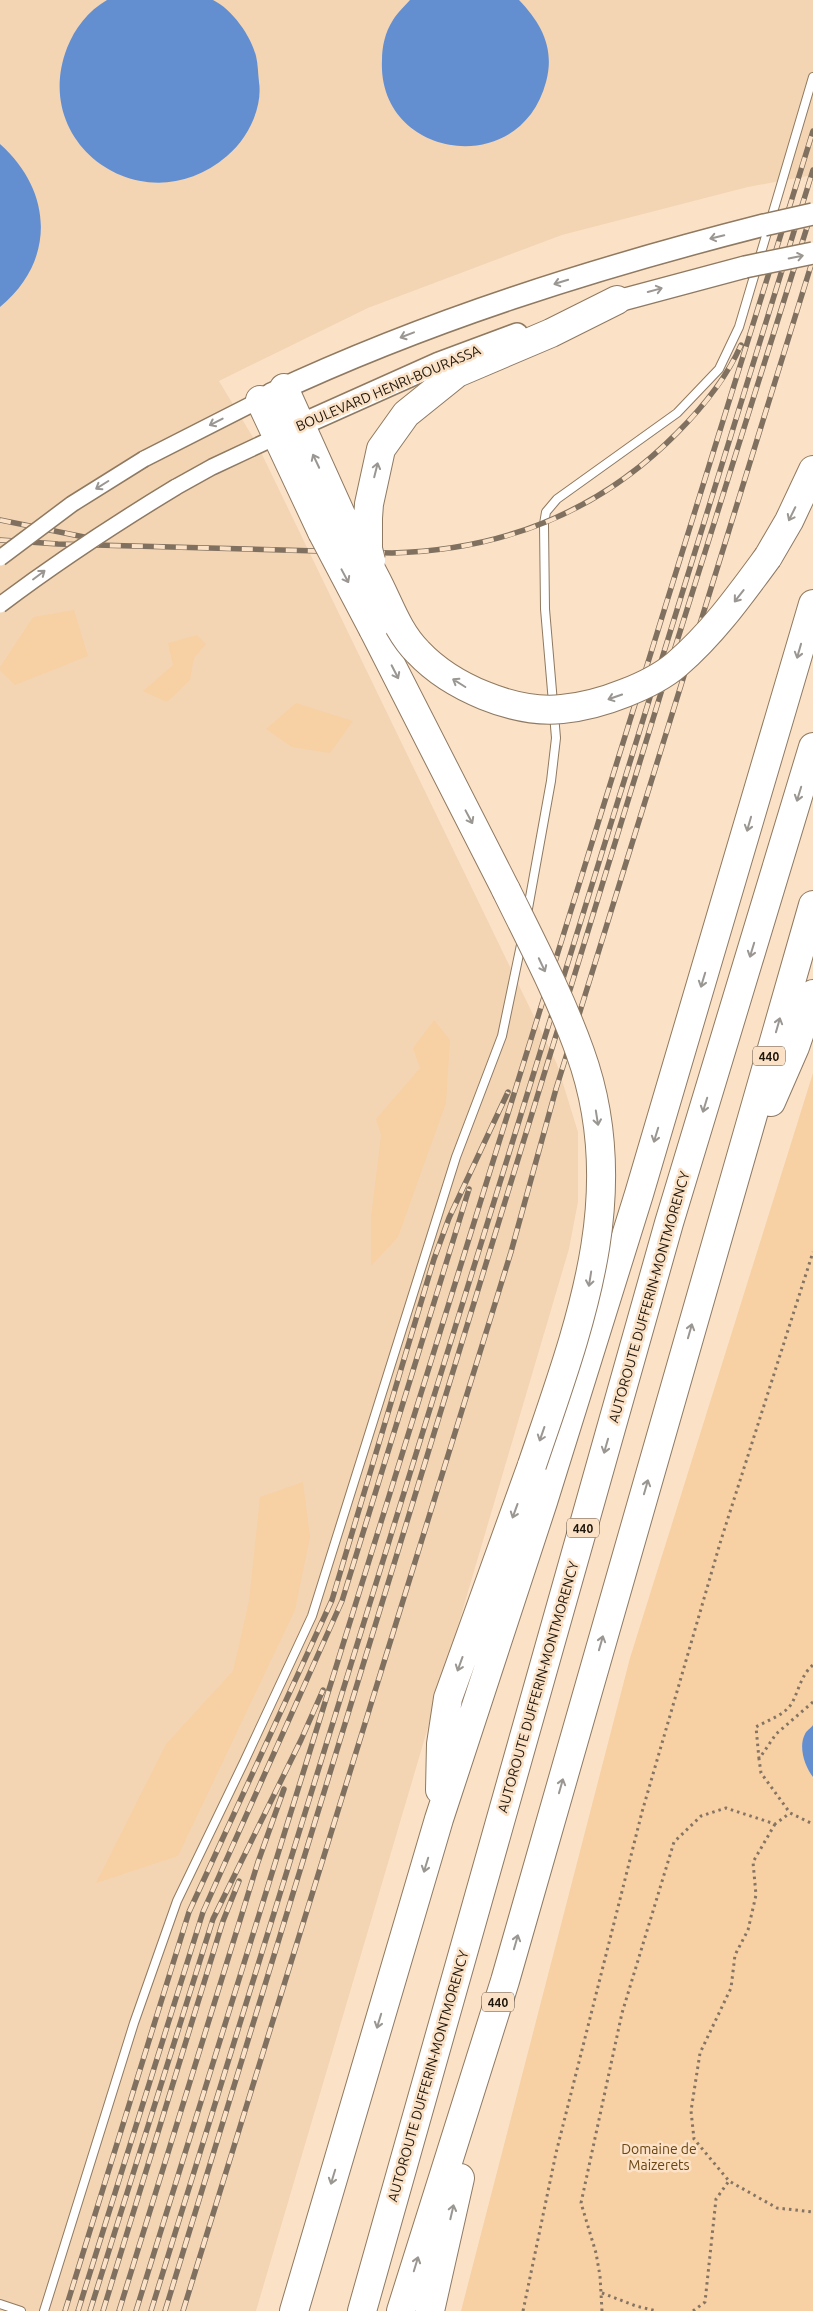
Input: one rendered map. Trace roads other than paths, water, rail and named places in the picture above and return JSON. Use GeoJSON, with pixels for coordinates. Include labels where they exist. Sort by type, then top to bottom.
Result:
{"type":"FeatureCollection","features":[{"type":"Feature","properties":{"kind":"highway"},"geometry":{"type":"LineString","coordinates":[[345,524],[368,504],[381,449],[406,414],[457,373],[551,334],[617,300]]}},
{"type":"Feature","properties":{"kind":"highway"},"geometry":{"type":"LineString","coordinates":[[284,388],[288,431]]}},
{"type":"Feature","properties":{"kind":"highway"},"geometry":{"type":"LineString","coordinates":[[260,400],[288,431],[345,524],[510,898],[562,1007],[581,1054],[595,1107],[601,1147],[600,1221],[587,1294],[576,1336],[532,1465],[448,1698],[441,1744],[439,1819]]}},
{"type":"Feature","properties":{"kind":"highway"},"geometry":{"type":"LineString","coordinates":[[345,524],[368,549],[375,577],[395,622],[418,652],[439,671],[466,688],[495,699],[533,708],[561,709],[591,704],[645,686],[676,665],[709,633],[740,596],[768,557],[789,521],[813,470]]}},
{"type":"Feature","properties":{"kind":"highway"},"geometry":{"type":"LineString","coordinates":[[294,2311],[439,1819],[636,1204],[813,604]]}},
{"type":"Feature","properties":{"kind":"highway","name":"AUTOROUTE DUFFERIN-MONTMORENCY"},"geometry":{"type":"LineString","coordinates":[[362,2311],[667,1232],[813,747]]}},
{"type":"Feature","properties":{"kind":"highway","name":"440"},"geometry":{"type":"LineString","coordinates":[[401,2311],[505,1981],[813,905]]}},
{"type":"Feature","properties":{"kind":"highway"},"geometry":{"type":"LineString","coordinates":[[726,1207],[795,1047],[813,994]]}},
{"type":"Feature","properties":{"kind":"highway"},"geometry":{"type":"LineString","coordinates":[[430,2311],[505,1981]]}},
{"type":"Feature","properties":{"kind":"main road"},"geometry":{"type":"LineString","coordinates":[[260,400],[404,336],[518,295],[659,252],[813,214]]}},
{"type":"Feature","properties":{"kind":"main road","name":"BOULEVARD HENRI-BOURASSA"},"geometry":{"type":"LineString","coordinates":[[288,431],[439,363],[617,300],[745,267],[813,253]]}},
{"type":"Feature","properties":{"kind":"street"},"geometry":{"type":"LineString","coordinates":[[0,558],[72,504],[144,459],[260,400]]}},
{"type":"Feature","properties":{"kind":"street","name":"BOULEVARD HENRI-BOURASSA"},"geometry":{"type":"LineString","coordinates":[[0,605],[48,569],[100,534],[176,488],[212,467],[288,431]]}},
{"type":"Feature","properties":{"kind":"lane"},"geometry":{"type":"LineString","coordinates":[[44,2311],[134,2023],[177,1901],[312,1616],[456,1157],[502,1036],[531,895],[556,738],[545,609],[544,524],[546,512],[557,499],[677,414],[719,369],[739,327],[813,77]]}},
{"type":"Feature","properties":{"kind":"lane"},"geometry":{"type":"LineString","coordinates":[[0,2304],[21,2311]]}},
{"type":"Feature","properties":{"kind":"water"},"geometry":{"type":"Polygon","coordinates":[[[107,0],[213,0],[234,16],[250,40],[256,56],[260,92],[252,123],[241,141],[227,156],[195,176],[162,183],[131,179],[102,165],[80,144],[65,116],[60,84],[67,48],[74,34],[88,15],[107,0]]]}},
{"type":"Feature","properties":{"kind":"water"},"geometry":{"type":"Polygon","coordinates":[[[410,0],[519,0],[534,18],[540,28],[547,48],[549,59],[546,82],[531,114],[509,134],[481,145],[452,145],[425,137],[402,119],[387,93],[382,55],[384,40],[390,25],[396,15],[410,0]]]}},
{"type":"Feature","properties":{"kind":"water"},"geometry":{"type":"Polygon","coordinates":[[[0,144],[18,163],[30,183],[38,204],[41,226],[39,248],[31,269],[18,289],[0,307],[0,144]]]}},
{"type":"Feature","properties":{"kind":"water"},"geometry":{"type":"Polygon","coordinates":[[[813,1725],[813,1777],[807,1768],[802,1745],[806,1733],[813,1725]]]}},
{"type":"Feature","properties":{"kind":"railway"},"geometry":{"type":"LineString","coordinates":[[136,2311],[813,131]]}},
{"type":"Feature","properties":{"kind":"railway"},"geometry":{"type":"LineString","coordinates":[[151,2311],[813,170]]}},
{"type":"Feature","properties":{"kind":"railway"},"geometry":{"type":"LineString","coordinates":[[165,2311],[668,670],[813,208]]}},
{"type":"Feature","properties":{"kind":"railway"},"geometry":{"type":"LineString","coordinates":[[183,2311],[511,1252],[556,1089],[813,259]]}},
{"type":"Feature","properties":{"kind":"railway"},"geometry":{"type":"LineString","coordinates":[[0,540],[58,544],[392,553],[433,550],[472,544],[510,535],[546,522],[581,505],[615,485],[647,461],[705,403],[721,381],[741,345]]}},
{"type":"Feature","properties":{"kind":"railway"},"geometry":{"type":"LineString","coordinates":[[0,520],[94,539]]}},
{"type":"Feature","properties":{"kind":"railway"},"geometry":{"type":"LineString","coordinates":[[65,2311],[189,1912],[332,1600],[434,1259],[449,1218],[508,1092]]}},
{"type":"Feature","properties":{"kind":"railway"},"geometry":{"type":"LineString","coordinates":[[78,2311],[203,1912],[342,1601],[469,1189]]}},
{"type":"Feature","properties":{"kind":"railway"},"geometry":{"type":"LineString","coordinates":[[90,2311],[213,1919],[301,1740],[323,1690]]}},
{"type":"Feature","properties":{"kind":"railway"},"geometry":{"type":"LineString","coordinates":[[119,2311],[258,1862],[284,1789]]}},
{"type":"Feature","properties":{"kind":"railway"},"geometry":{"type":"LineString","coordinates":[[103,2311],[223,1921],[239,1881]]}},
{"type":"Feature","properties":{"kind":"park label","name":"Domaine de Maizerets"},"geometry":{"type":"Point","coordinates":[659,2158]}}]}
